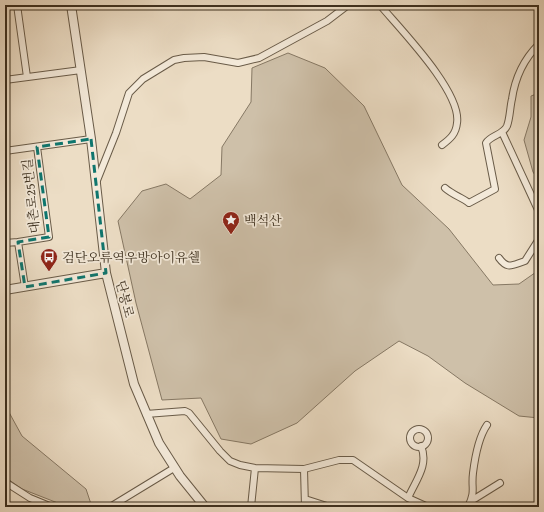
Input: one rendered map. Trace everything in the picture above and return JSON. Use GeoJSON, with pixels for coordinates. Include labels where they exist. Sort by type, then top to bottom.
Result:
{"type":"FeatureCollection","features":[{"type":"Feature","properties":{"kind":"street"},"geometry":{"type":"LineString","coordinates":[[17,5],[27,77]]}},
{"type":"Feature","properties":{"kind":"street","name":"단봉로"},"geometry":{"type":"LineString","coordinates":[[71,5],[91,139],[106,273],[134,384],[159,442],[174,468],[205,507]]}},
{"type":"Feature","properties":{"kind":"street"},"geometry":{"type":"LineString","coordinates":[[96,183],[116,134],[129,93],[142,79],[174,60],[184,58],[204,57],[238,63],[259,58],[327,21],[348,5]]}},
{"type":"Feature","properties":{"kind":"street"},"geometry":{"type":"LineString","coordinates":[[380,5],[442,79],[454,106],[457,123],[452,137],[442,145]]}},
{"type":"Feature","properties":{"kind":"street"},"geometry":{"type":"LineString","coordinates":[[445,188],[454,196],[462,198],[469,203],[495,189],[486,144],[488,139],[502,132],[508,125],[512,95],[522,64],[539,44]]}},
{"type":"Feature","properties":{"kind":"street"},"geometry":{"type":"LineString","coordinates":[[5,80],[81,70]]}},
{"type":"Feature","properties":{"kind":"street"},"geometry":{"type":"LineString","coordinates":[[502,132],[539,212]]}},
{"type":"Feature","properties":{"kind":"street","name":"대촌로25번길"},"geometry":{"type":"LineString","coordinates":[[5,151],[91,139]]}},
{"type":"Feature","properties":{"kind":"street","name":"대촌로25번길"},"geometry":{"type":"LineString","coordinates":[[5,243],[49,237],[37,147]]}},
{"type":"Feature","properties":{"kind":"street"},"geometry":{"type":"LineString","coordinates":[[499,258],[505,265],[508,266],[525,261],[539,239]]}},
{"type":"Feature","properties":{"kind":"street","name":"대촌로25번길"},"geometry":{"type":"LineString","coordinates":[[18,242],[25,287]]}},
{"type":"Feature","properties":{"kind":"street"},"geometry":{"type":"LineString","coordinates":[[5,290],[106,273]]}},
{"type":"Feature","properties":{"kind":"street"},"geometry":{"type":"LineString","coordinates":[[146,414],[185,411],[189,413],[230,461],[255,468],[304,469],[344,459],[353,460],[408,498],[428,507]]}},
{"type":"Feature","properties":{"kind":"street"},"geometry":{"type":"LineString","coordinates":[[468,507],[474,491],[473,474],[480,435],[487,425]]}},
{"type":"Feature","properties":{"kind":"street"},"geometry":{"type":"LineString","coordinates":[[408,498],[425,462],[421,446]]}},
{"type":"Feature","properties":{"kind":"street"},"geometry":{"type":"LineString","coordinates":[[110,507],[174,468]]}},
{"type":"Feature","properties":{"kind":"street"},"geometry":{"type":"LineString","coordinates":[[251,507],[255,468]]}},
{"type":"Feature","properties":{"kind":"street"},"geometry":{"type":"LineString","coordinates":[[304,469],[305,507]]}},
{"type":"Feature","properties":{"kind":"street"},"geometry":{"type":"LineString","coordinates":[[5,482],[30,498],[52,507]]}},
{"type":"Feature","properties":{"kind":"street"},"geometry":{"type":"LineString","coordinates":[[471,501],[500,483]]}},
{"type":"Feature","properties":{"kind":"street"},"geometry":{"type":"LineString","coordinates":[[305,500],[330,507]]}},
{"type":"Feature","properties":{"kind":"highlighted area"},"geometry":{"type":"Polygon","coordinates":[[[91,139],[106,273],[25,287],[18,242],[49,237],[37,147],[91,139]]]}},
{"type":"Feature","properties":{"kind":"shaded area"},"geometry":{"type":"Polygon","coordinates":[[[288,53],[325,68],[364,106],[402,185],[449,229],[493,285],[519,284],[539,270],[539,418],[519,416],[465,383],[428,356],[399,341],[355,371],[297,423],[251,444],[221,439],[201,398],[162,400],[136,303],[118,221],[142,191],[166,184],[190,199],[221,175],[222,147],[251,102],[252,68],[288,53]]]}},
{"type":"Feature","properties":{"kind":"shaded area"},"geometry":{"type":"Polygon","coordinates":[[[539,93],[539,181],[533,172],[524,140],[531,117],[531,96],[539,93]]]}},
{"type":"Feature","properties":{"kind":"shaded area"},"geometry":{"type":"Polygon","coordinates":[[[5,405],[22,436],[86,489],[92,507],[68,507],[22,489],[5,477],[5,405]]]}},
{"type":"Feature","properties":{"kind":"place","name":"백석산"},"geometry":{"type":"Point","coordinates":[231,235]}},
{"type":"Feature","properties":{"kind":"place","name":"검단오류역우방아이유쉘"},"geometry":{"type":"Point","coordinates":[49,272]}}]}
